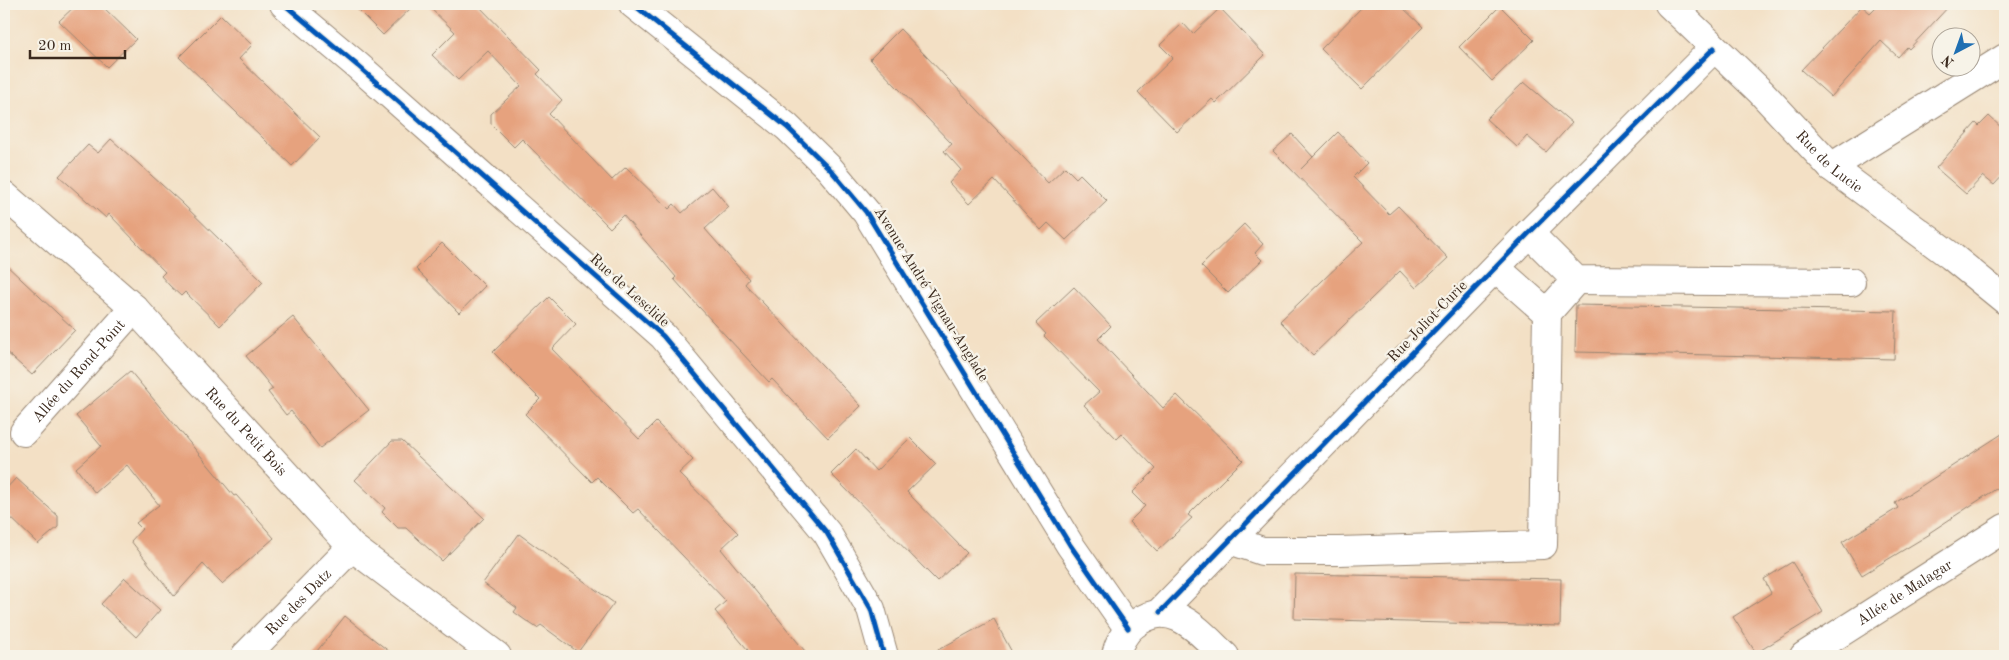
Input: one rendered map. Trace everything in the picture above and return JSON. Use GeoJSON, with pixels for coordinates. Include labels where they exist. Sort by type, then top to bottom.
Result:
{"type":"FeatureCollection","features":[{"type":"Feature","properties":{"kind":"street","name":"Rue de Lesclide"},"geometry":{"type":"LineString","coordinates":[[284,4],[358,66],[663,336],[827,533],[871,609],[884,656]]}},
{"type":"Feature","properties":{"kind":"street","name":"Avenue André Vignau-Anglade"},"geometry":{"type":"LineString","coordinates":[[633,4],[787,127],[829,168],[866,212],[1070,545],[1128,628]]}},
{"type":"Feature","properties":{"kind":"street","name":"Rue de Lucie"},"geometry":{"type":"LineString","coordinates":[[1669,4],[1761,92],[1830,167],[1951,256],[2005,300]]}},
{"type":"Feature","properties":{"kind":"street","name":"Rue Joliot-Curie"},"geometry":{"type":"LineString","coordinates":[[1160,612],[1529,233],[1714,48]]}},
{"type":"Feature","properties":{"kind":"street"},"geometry":{"type":"LineString","coordinates":[[1830,167],[2005,58]]}},
{"type":"Feature","properties":{"kind":"street","name":"Rue du Petit Bois"},"geometry":{"type":"LineString","coordinates":[[4,195],[134,308],[352,547],[497,656]]}},
{"type":"Feature","properties":{"kind":"street"},"geometry":{"type":"LineString","coordinates":[[1529,233],[1576,280],[1850,282]]}},
{"type":"Feature","properties":{"kind":"street"},"geometry":{"type":"LineString","coordinates":[[1496,268],[1547,313]]}},
{"type":"Feature","properties":{"kind":"street"},"geometry":{"type":"LineString","coordinates":[[1230,540],[1262,551],[1339,551],[1543,545],[1547,313],[1576,280]]}},
{"type":"Feature","properties":{"kind":"street","name":"Allée du Rond-Point"},"geometry":{"type":"LineString","coordinates":[[24,432],[134,308]]}},
{"type":"Feature","properties":{"kind":"street","name":"Allée de Malagar"},"geometry":{"type":"LineString","coordinates":[[1804,656],[2005,528]]}},
{"type":"Feature","properties":{"kind":"street","name":"Rue des Datz"},"geometry":{"type":"LineString","coordinates":[[245,656],[352,547]]}},
{"type":"Feature","properties":{"kind":"street"},"geometry":{"type":"LineString","coordinates":[[1116,656],[1128,628],[1143,617],[1160,612],[1186,620],[1225,656]]}},
{"type":"Feature","properties":{"kind":"building"},"geometry":{"type":"Polygon","coordinates":[[[77,4],[100,4],[136,39],[107,67],[59,21],[77,4]]]}},
{"type":"Feature","properties":{"kind":"building"},"geometry":{"type":"Polygon","coordinates":[[[352,4],[415,4],[383,35],[352,4]]]}},
{"type":"Feature","properties":{"kind":"building"},"geometry":{"type":"Polygon","coordinates":[[[426,4],[477,4],[541,70],[537,74],[562,100],[549,114],[612,180],[626,167],[669,209],[674,204],[682,213],[712,187],[729,207],[705,229],[749,279],[745,284],[861,406],[828,438],[772,379],[769,382],[699,307],[623,215],[610,228],[522,139],[514,147],[491,124],[491,114],[521,86],[488,51],[458,80],[432,55],[455,32],[426,4]]]}},
{"type":"Feature","properties":{"kind":"building"},"geometry":{"type":"Polygon","coordinates":[[[1365,4],[1399,4],[1423,27],[1362,89],[1321,49],[1365,4]]]}},
{"type":"Feature","properties":{"kind":"building"},"geometry":{"type":"Polygon","coordinates":[[[1879,4],[1951,4],[1909,49],[1907,47],[1898,57],[1881,41],[1831,97],[1801,70],[1862,6],[1870,13],[1879,4]]]}},
{"type":"Feature","properties":{"kind":"building"},"geometry":{"type":"Polygon","coordinates":[[[1500,6],[1534,40],[1492,81],[1459,47],[1500,6]]]}},
{"type":"Feature","properties":{"kind":"building"},"geometry":{"type":"Polygon","coordinates":[[[1220,8],[1265,55],[1216,103],[1212,99],[1177,132],[1138,92],[1173,58],[1160,45],[1183,23],[1193,34],[1220,8]]]}},
{"type":"Feature","properties":{"kind":"building"},"geometry":{"type":"Polygon","coordinates":[[[221,15],[252,45],[239,59],[320,137],[292,166],[179,57],[221,15]]]}},
{"type":"Feature","properties":{"kind":"building"},"geometry":{"type":"Polygon","coordinates":[[[900,29],[1048,183],[1065,167],[1076,178],[1080,174],[1107,201],[1066,240],[1048,223],[1041,230],[994,180],[969,204],[949,183],[961,170],[944,151],[952,144],[870,59],[900,29]]]}},
{"type":"Feature","properties":{"kind":"building"},"geometry":{"type":"Polygon","coordinates":[[[1524,82],[1572,123],[1546,152],[1527,136],[1517,147],[1486,119],[1524,82]]]}},
{"type":"Feature","properties":{"kind":"building"},"geometry":{"type":"Polygon","coordinates":[[[1989,116],[2005,131],[2005,173],[1994,185],[1983,176],[1966,194],[1936,168],[1976,123],[1979,126],[1989,116]]]}},
{"type":"Feature","properties":{"kind":"building"},"geometry":{"type":"Polygon","coordinates":[[[1338,132],[1367,163],[1353,177],[1389,214],[1398,206],[1448,258],[1416,288],[1400,271],[1313,355],[1280,321],[1363,242],[1273,151],[1292,134],[1313,157],[1338,132]]]}},
{"type":"Feature","properties":{"kind":"building"},"geometry":{"type":"Polygon","coordinates":[[[111,139],[182,203],[263,282],[220,326],[185,292],[181,296],[170,286],[161,276],[165,272],[109,214],[106,218],[59,176],[88,145],[98,153],[111,139]]]}},
{"type":"Feature","properties":{"kind":"building"},"geometry":{"type":"Polygon","coordinates":[[[1244,224],[1263,244],[1255,253],[1262,260],[1228,293],[1201,266],[1244,224]]]}},
{"type":"Feature","properties":{"kind":"building"},"geometry":{"type":"Polygon","coordinates":[[[442,243],[485,286],[459,313],[416,269],[442,243]]]}},
{"type":"Feature","properties":{"kind":"building"},"geometry":{"type":"Polygon","coordinates":[[[4,263],[75,330],[32,375],[4,350],[4,263]]]}},
{"type":"Feature","properties":{"kind":"building"},"geometry":{"type":"Polygon","coordinates":[[[1074,287],[1111,326],[1098,339],[1163,408],[1177,395],[1243,460],[1188,515],[1192,518],[1157,551],[1129,522],[1145,506],[1132,493],[1156,469],[1122,434],[1117,439],[1084,405],[1099,392],[1044,336],[1046,334],[1036,323],[1074,287]]]}},
{"type":"Feature","properties":{"kind":"building"},"geometry":{"type":"Polygon","coordinates":[[[549,297],[576,324],[552,349],[639,439],[656,422],[693,460],[679,473],[738,533],[721,549],[809,656],[753,656],[715,611],[726,601],[638,509],[633,513],[597,477],[592,482],[525,414],[540,399],[493,352],[549,297]]]}},
{"type":"Feature","properties":{"kind":"building"},"geometry":{"type":"Polygon","coordinates":[[[1576,305],[1896,311],[1894,359],[1575,352],[1576,305]]]}},
{"type":"Feature","properties":{"kind":"building"},"geometry":{"type":"Polygon","coordinates":[[[293,317],[369,410],[320,448],[291,411],[286,415],[268,392],[273,389],[246,356],[293,317]]]}},
{"type":"Feature","properties":{"kind":"building"},"geometry":{"type":"Polygon","coordinates":[[[130,371],[234,496],[236,495],[274,538],[222,584],[203,564],[174,596],[131,541],[142,529],[136,523],[159,505],[127,465],[95,493],[76,468],[101,446],[76,416],[130,371]]]}},
{"type":"Feature","properties":{"kind":"building"},"geometry":{"type":"Polygon","coordinates":[[[2005,432],[2005,483],[1930,534],[1862,575],[1842,542],[1898,508],[1895,503],[2005,432]]]}},
{"type":"Feature","properties":{"kind":"building"},"geometry":{"type":"Polygon","coordinates":[[[910,438],[936,464],[907,492],[967,553],[937,581],[831,474],[856,449],[876,471],[910,438]]]}},
{"type":"Feature","properties":{"kind":"building"},"geometry":{"type":"Polygon","coordinates":[[[392,441],[402,441],[484,518],[442,561],[406,528],[398,528],[382,512],[385,508],[355,480],[392,441]]]}},
{"type":"Feature","properties":{"kind":"building"},"geometry":{"type":"Polygon","coordinates":[[[16,478],[58,516],[58,527],[38,544],[4,511],[4,491],[16,478]]]}},
{"type":"Feature","properties":{"kind":"building"},"geometry":{"type":"Polygon","coordinates":[[[519,534],[614,603],[578,652],[541,625],[537,628],[525,620],[514,612],[517,608],[483,583],[519,534]]]}},
{"type":"Feature","properties":{"kind":"building"},"geometry":{"type":"Polygon","coordinates":[[[1792,562],[1823,612],[1756,653],[1733,617],[1771,593],[1764,579],[1792,562]]]}},
{"type":"Feature","properties":{"kind":"building"},"geometry":{"type":"Polygon","coordinates":[[[1295,574],[1561,579],[1560,626],[1294,619],[1295,574]]]}},
{"type":"Feature","properties":{"kind":"building"},"geometry":{"type":"Polygon","coordinates":[[[125,578],[160,610],[136,637],[101,604],[125,578]]]}},
{"type":"Feature","properties":{"kind":"building"},"geometry":{"type":"Polygon","coordinates":[[[345,616],[367,634],[395,656],[313,656],[345,616]]]}},
{"type":"Feature","properties":{"kind":"building"},"geometry":{"type":"Polygon","coordinates":[[[994,619],[1014,656],[927,656],[994,619]]]}},
{"type":"Feature","properties":{"kind":"cycle path"},"geometry":{"type":"LineString","coordinates":[[284,4],[358,66],[663,336],[827,533],[871,609],[884,656]]}},
{"type":"Feature","properties":{"kind":"cycle path"},"geometry":{"type":"LineString","coordinates":[[633,4],[787,127],[829,168],[866,212],[1070,545],[1128,628]]}},
{"type":"Feature","properties":{"kind":"cycle path"},"geometry":{"type":"LineString","coordinates":[[1160,612],[1529,233],[1714,48]]}}]}
